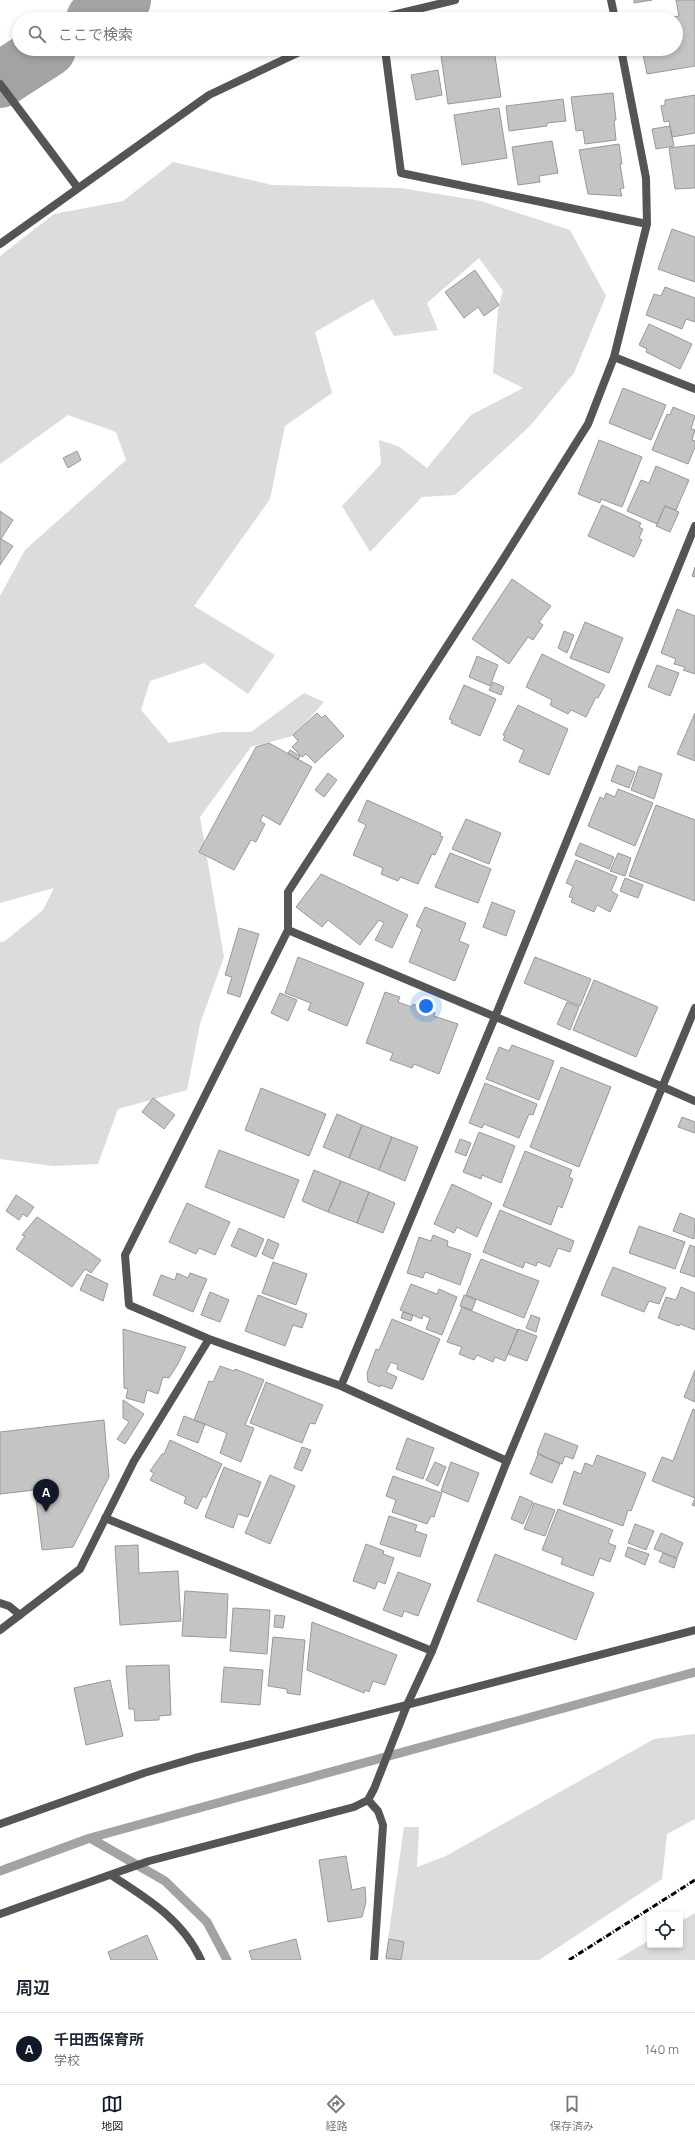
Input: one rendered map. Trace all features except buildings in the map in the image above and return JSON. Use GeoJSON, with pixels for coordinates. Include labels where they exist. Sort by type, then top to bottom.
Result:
{"type":"FeatureCollection","features":[{"type":"Feature","properties":{"kind":"street"},"geometry":{"type":"LineString","coordinates":[[404,12],[455,0]]}},
{"type":"Feature","properties":{"kind":"street"},"geometry":{"type":"LineString","coordinates":[[611,0],[614,12]]}},
{"type":"Feature","properties":{"kind":"street"},"geometry":{"type":"LineString","coordinates":[[0,244],[209,95],[291,56]]}},
{"type":"Feature","properties":{"kind":"street"},"geometry":{"type":"LineString","coordinates":[[386,56],[402,173],[647,224]]}},
{"type":"Feature","properties":{"kind":"street"},"geometry":{"type":"LineString","coordinates":[[507,1461],[341,1386],[209,1339],[129,1305],[125,1255],[288,930],[288,892],[502,561],[588,424],[614,357],[647,224],[646,178],[622,56]]}},
{"type":"Feature","properties":{"kind":"street"},"geometry":{"type":"LineString","coordinates":[[0,84],[78,188]]}},
{"type":"Feature","properties":{"kind":"street"},"geometry":{"type":"LineString","coordinates":[[614,357],[695,389]]}},
{"type":"Feature","properties":{"kind":"street"},"geometry":{"type":"LineString","coordinates":[[341,1386],[495,1017],[695,526]]}},
{"type":"Feature","properties":{"kind":"street"},"geometry":{"type":"LineString","coordinates":[[288,930],[695,1101]]}},
{"type":"Feature","properties":{"kind":"street"},"geometry":{"type":"LineString","coordinates":[[0,1914],[149,1861],[354,1807],[368,1800],[380,1775],[407,1705],[432,1651],[507,1461],[695,1008]]}},
{"type":"Feature","properties":{"kind":"street"},"geometry":{"type":"LineString","coordinates":[[0,1630],[80,1569],[134,1461],[209,1339]]}},
{"type":"Feature","properties":{"kind":"street"},"geometry":{"type":"LineString","coordinates":[[105,1518],[432,1651]]}},
{"type":"Feature","properties":{"kind":"street"},"geometry":{"type":"LineString","coordinates":[[0,1603],[9,1606],[20,1615]]}},
{"type":"Feature","properties":{"kind":"street"},"geometry":{"type":"LineString","coordinates":[[0,1824],[144,1773],[180,1762],[695,1630]]}},
{"type":"Feature","properties":{"kind":"street"},"geometry":{"type":"LineString","coordinates":[[368,1800],[378,1811],[383,1825],[374,1960]]}},
{"type":"Feature","properties":{"kind":"street"},"geometry":{"type":"LineString","coordinates":[[111,1875],[151,1902],[180,1925],[196,1947],[201,1960]]}},
{"type":"Feature","properties":{"kind":"shaded area"},"geometry":{"type":"Polygon","coordinates":[[[173,162],[272,185],[401,188],[481,201],[570,230],[606,296],[574,373],[530,426],[455,495],[422,497],[370,552],[342,506],[381,464],[379,440],[398,446],[427,468],[471,415],[523,388],[493,373],[498,309],[503,291],[479,258],[427,303],[438,330],[394,336],[373,299],[315,332],[332,393],[285,426],[270,499],[194,606],[275,655],[248,694],[204,663],[150,681],[141,710],[169,743],[221,732],[251,732],[304,693],[324,702],[293,736],[251,747],[200,817],[224,957],[200,1024],[187,1090],[118,1109],[98,1164],[53,1166],[0,1159],[0,942],[5,941],[43,910],[54,888],[0,903],[0,596],[25,550],[126,460],[116,432],[68,415],[0,464],[0,256],[54,214],[123,201],[173,162]]]}},
{"type":"Feature","properties":{"kind":"shaded area"},"geometry":{"type":"Polygon","coordinates":[[[695,1734],[695,1819],[667,1834],[662,1879],[539,1960],[385,1960],[404,1827],[419,1827],[417,1867],[446,1856],[654,1739],[695,1734]]]}},
{"type":"Feature","properties":{"kind":"shaded area"},"geometry":{"type":"Polygon","coordinates":[[[695,1913],[695,1960],[616,1960],[647,1942],[647,1948],[683,1948],[683,1920],[695,1913]]]}},
{"type":"Feature","properties":{"kind":"waterway"},"geometry":{"type":"LineString","coordinates":[[105,12],[123,0]]}},
{"type":"Feature","properties":{"kind":"waterway"},"geometry":{"type":"LineString","coordinates":[[0,80],[37,56]]}},
{"type":"Feature","properties":{"kind":"waterway"},"geometry":{"type":"LineString","coordinates":[[0,1871],[90,1838],[695,1672]]}},
{"type":"Feature","properties":{"kind":"waterway"},"geometry":{"type":"LineString","coordinates":[[90,1838],[165,1881],[207,1922],[227,1960]]}},
{"type":"Feature","properties":{"kind":"railway"},"geometry":{"type":"LineString","coordinates":[[569,1960],[695,1880]]}},
{"type":"Feature","properties":{"kind":"place","name":"千田西保育所"},"geometry":{"type":"Point","coordinates":[46,1512]}}]}
